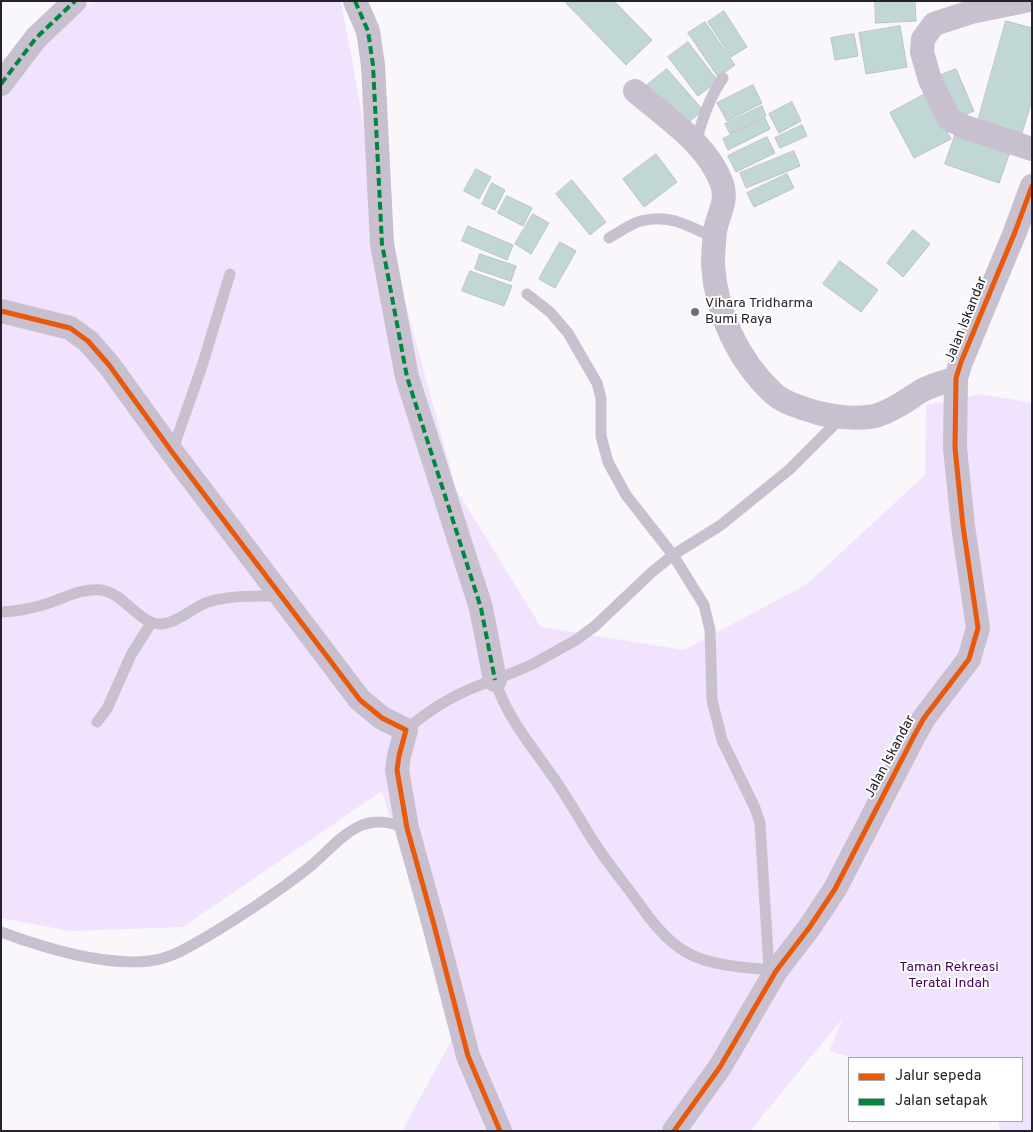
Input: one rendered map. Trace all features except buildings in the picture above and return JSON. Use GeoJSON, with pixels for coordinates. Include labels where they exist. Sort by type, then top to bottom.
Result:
{"type":"FeatureCollection","features":[{"type":"Feature","properties":{"kind":"street"},"geometry":{"type":"LineString","coordinates":[[1,84],[36,38],[75,1]]}},
{"type":"Feature","properties":{"kind":"street"},"geometry":{"type":"LineString","coordinates":[[355,1],[368,31],[373,65],[382,244],[407,377],[481,608],[495,680]]}},
{"type":"Feature","properties":{"kind":"street"},"geometry":{"type":"LineString","coordinates":[[1025,1],[971,12],[934,24],[923,39],[922,52],[930,80],[949,119],[965,127],[1032,149]]}},
{"type":"Feature","properties":{"kind":"street"},"geometry":{"type":"LineString","coordinates":[[635,91],[696,143],[716,167],[723,186],[725,199],[715,230],[713,265],[718,302],[729,333],[746,362],[774,394],[797,406],[841,418],[876,416],[896,408],[922,390],[956,378]]}},
{"type":"Feature","properties":{"kind":"street","name":"Jalan Iskandar"},"geometry":{"type":"LineString","coordinates":[[674,1131],[720,1067],[773,970],[809,928],[835,889],[924,718],[969,659],[978,628],[963,526],[955,448],[956,378],[1032,186]]}},
{"type":"Feature","properties":{"kind":"street"},"geometry":{"type":"LineString","coordinates":[[1,311],[70,328],[88,341],[109,365],[172,452],[360,700],[382,718],[406,730],[397,770],[407,828],[468,1056],[500,1131]]}},
{"type":"Feature","properties":{"kind":"lane"},"geometry":{"type":"LineString","coordinates":[[696,143],[704,114],[713,92],[723,78]]}},
{"type":"Feature","properties":{"kind":"lane"},"geometry":{"type":"LineString","coordinates":[[610,238],[640,221],[663,218],[679,222],[715,238]]}},
{"type":"Feature","properties":{"kind":"lane"},"geometry":{"type":"LineString","coordinates":[[172,452],[202,366],[230,274]]}},
{"type":"Feature","properties":{"kind":"lane"},"geometry":{"type":"LineString","coordinates":[[495,680],[507,712],[538,758],[554,777],[597,847],[660,931],[686,953],[694,956],[723,964],[773,970],[760,823],[755,808],[722,740],[712,700],[710,630],[704,605],[673,555],[626,495],[608,462],[601,436],[601,398],[597,383],[568,333],[550,312],[527,294]]}},
{"type":"Feature","properties":{"kind":"lane"},"geometry":{"type":"LineString","coordinates":[[406,730],[423,715],[474,686],[495,680],[531,665],[576,640],[595,626],[616,604],[673,555],[721,525],[790,469],[841,418]]}},
{"type":"Feature","properties":{"kind":"lane"},"geometry":{"type":"LineString","coordinates":[[1,612],[22,611],[84,590],[103,590],[121,599],[151,623],[162,624],[206,603],[230,597],[281,596]]}},
{"type":"Feature","properties":{"kind":"lane"},"geometry":{"type":"LineString","coordinates":[[97,722],[107,709],[131,655],[151,623]]}},
{"type":"Feature","properties":{"kind":"lane"},"geometry":{"type":"LineString","coordinates":[[1,932],[30,942],[101,960],[118,962],[151,961],[170,956],[197,943],[273,896],[346,836],[363,825],[387,821],[407,828]]}},
{"type":"Feature","properties":{"kind":"green space","name":"Taman Rekreasi Teratai Indah"},"geometry":{"type":"Polygon","coordinates":[[[93,1],[341,1],[379,207],[456,489],[541,627],[684,650],[807,584],[925,475],[926,405],[981,394],[1032,403],[1032,1131],[1000,1131],[998,1122],[1023,1122],[1023,1057],[850,1057],[829,1051],[843,1018],[750,1131],[402,1131],[456,1032],[382,791],[183,927],[70,931],[1,918],[1,60],[93,1]]]}},
{"type":"Feature","properties":{"kind":"marked path"},"geometry":{"type":"LineString","coordinates":[[1,84],[36,38],[75,1]]}},
{"type":"Feature","properties":{"kind":"marked path"},"geometry":{"type":"LineString","coordinates":[[355,1],[368,31],[373,65],[382,244],[407,377],[481,608],[495,680]]}},
{"type":"Feature","properties":{"kind":"cycle path"},"geometry":{"type":"LineString","coordinates":[[674,1131],[720,1067],[776,971],[809,928],[835,889],[924,718],[969,659],[978,628],[963,526],[955,448],[956,378],[1032,186]]}},
{"type":"Feature","properties":{"kind":"cycle path"},"geometry":{"type":"LineString","coordinates":[[1,311],[70,328],[88,341],[109,365],[172,452],[360,700],[382,718],[406,730],[397,770],[407,828],[468,1056],[500,1131]]}},
{"type":"Feature","properties":{"kind":"place","name":"Vihara Tridharma Bumi Raya"},"geometry":{"type":"Point","coordinates":[695,312]}}]}
